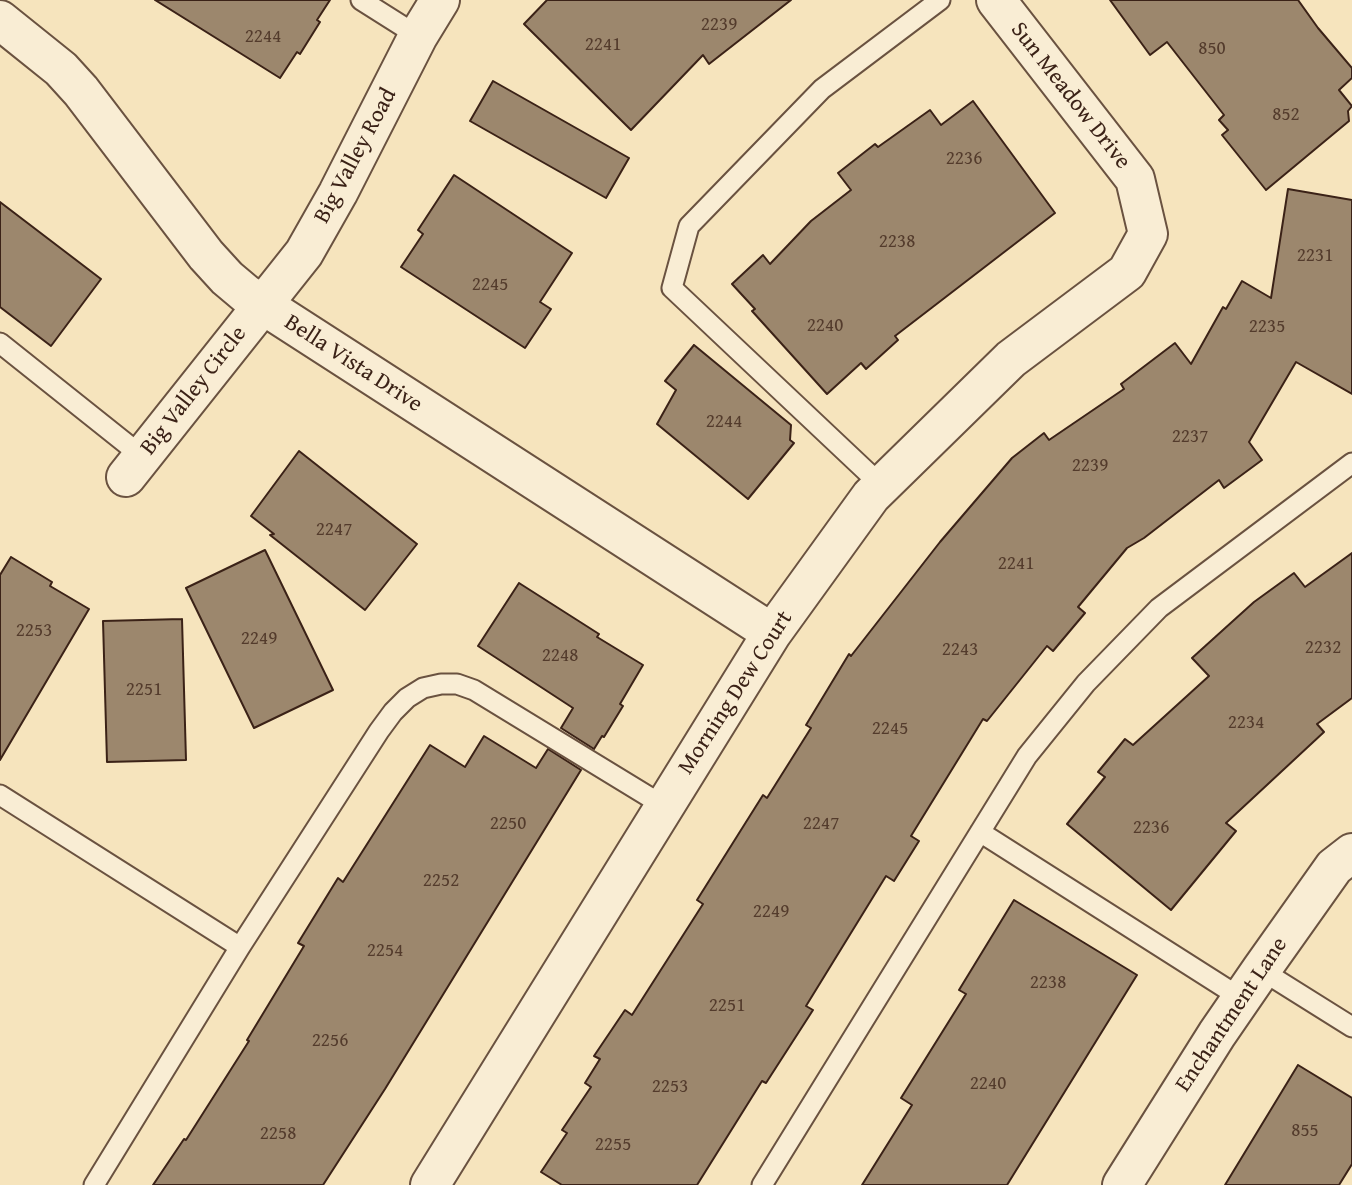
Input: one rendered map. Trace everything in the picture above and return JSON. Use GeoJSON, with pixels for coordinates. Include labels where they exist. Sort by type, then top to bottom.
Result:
{"type":"FeatureCollection","features":[{"type":"Feature","properties":{"kind":"street","name":"Big Valley Road"},"geometry":{"type":"LineString","coordinates":[[262,306],[304,253],[418,36],[440,0]]}},
{"type":"Feature","properties":{"kind":"street","name":"Sun Meadow Drive"},"geometry":{"type":"LineString","coordinates":[[996,0],[1135,179],[1148,234],[1128,272]]}},
{"type":"Feature","properties":{"kind":"street","name":"Bella Vista Drive"},"geometry":{"type":"LineString","coordinates":[[0,20],[51,60],[74,84],[206,255],[227,278],[262,306],[772,633]]}},
{"type":"Feature","properties":{"kind":"street","name":"Morning Dew Court"},"geometry":{"type":"LineString","coordinates":[[430,1185],[772,633],[871,496],[1011,359],[1128,272]]}},
{"type":"Feature","properties":{"kind":"street","name":"Big Valley Circle"},"geometry":{"type":"LineString","coordinates":[[134,467],[262,306]]}},
{"type":"Feature","properties":{"kind":"street","name":"Enchantment Lane"},"geometry":{"type":"LineString","coordinates":[[1122,1185],[1251,984],[1334,867],[1352,853]]}},
{"type":"Feature","properties":{"kind":"lane"},"geometry":{"type":"LineString","coordinates":[[361,0],[418,36]]}},
{"type":"Feature","properties":{"kind":"lane"},"geometry":{"type":"LineString","coordinates":[[882,486],[673,288],[689,226],[822,89],[940,0]]}},
{"type":"Feature","properties":{"kind":"lane"},"geometry":{"type":"LineString","coordinates":[[0,343],[134,467]]}},
{"type":"Feature","properties":{"kind":"lane"},"geometry":{"type":"LineString","coordinates":[[762,1185],[1027,756],[1086,683],[1159,608],[1352,463]]}},
{"type":"Feature","properties":{"kind":"lane"},"geometry":{"type":"LineString","coordinates":[[94,1185],[240,947],[379,731],[407,698],[423,688],[441,684],[457,684],[474,690],[664,806]]}},
{"type":"Feature","properties":{"kind":"lane"},"geometry":{"type":"LineString","coordinates":[[0,795],[240,947]]}},
{"type":"Feature","properties":{"kind":"lane"},"geometry":{"type":"LineString","coordinates":[[980,832],[1251,984],[1352,1027]]}},
{"type":"Feature","properties":{"kind":"building"},"geometry":{"type":"Polygon","coordinates":[[[155,0],[330,0],[300,54],[297,52],[280,78],[155,0]]]}},
{"type":"Feature","properties":{"kind":"building"},"geometry":{"type":"Polygon","coordinates":[[[547,0],[791,0],[709,64],[703,55],[631,130],[524,24],[547,0]]]}},
{"type":"Feature","properties":{"kind":"building"},"geometry":{"type":"Polygon","coordinates":[[[1110,0],[1298,0],[1352,68],[1352,78],[1339,90],[1352,106],[1348,111],[1349,121],[1266,190],[1222,135],[1228,130],[1219,120],[1224,115],[1167,42],[1150,55],[1110,0]]]}},
{"type":"Feature","properties":{"kind":"building"},"geometry":{"type":"Polygon","coordinates":[[[493,81],[629,158],[606,198],[470,121],[493,81]]]}},
{"type":"Feature","properties":{"kind":"building"},"geometry":{"type":"Polygon","coordinates":[[[973,101],[1055,213],[895,336],[898,340],[866,369],[861,363],[827,394],[752,311],[755,309],[732,284],[763,255],[770,264],[811,221],[851,190],[838,173],[875,144],[878,147],[930,110],[941,125],[973,101]]]}},
{"type":"Feature","properties":{"kind":"building"},"geometry":{"type":"Polygon","coordinates":[[[454,175],[572,253],[540,302],[551,309],[525,348],[401,267],[423,234],[418,230],[454,175]]]}},
{"type":"Feature","properties":{"kind":"building"},"geometry":{"type":"Polygon","coordinates":[[[1288,189],[1352,200],[1352,394],[1296,362],[1249,442],[1262,460],[1224,488],[1219,480],[1127,548],[1078,607],[1085,613],[1053,651],[1047,646],[987,721],[983,719],[911,836],[919,841],[894,881],[886,876],[806,1006],[813,1010],[766,1083],[762,1081],[697,1185],[562,1185],[541,1172],[567,1133],[562,1130],[591,1087],[585,1083],[600,1059],[594,1056],[625,1010],[632,1015],[703,904],[697,900],[763,795],[767,798],[811,728],[806,725],[849,654],[851,656],[940,542],[1012,458],[1044,433],[1049,440],[1124,389],[1121,384],[1175,343],[1191,364],[1223,307],[1226,309],[1242,281],[1271,298],[1288,189]]]}},
{"type":"Feature","properties":{"kind":"building"},"geometry":{"type":"Polygon","coordinates":[[[0,202],[101,279],[51,346],[0,307],[0,202]]]}},
{"type":"Feature","properties":{"kind":"building"},"geometry":{"type":"Polygon","coordinates":[[[694,345],[791,425],[790,440],[794,443],[748,499],[657,424],[676,390],[665,381],[694,345]]]}},
{"type":"Feature","properties":{"kind":"building"},"geometry":{"type":"Polygon","coordinates":[[[299,451],[417,544],[365,610],[270,535],[274,534],[251,516],[299,451]]]}},
{"type":"Feature","properties":{"kind":"building"},"geometry":{"type":"Polygon","coordinates":[[[265,550],[333,690],[254,728],[186,588],[265,550]]]}},
{"type":"Feature","properties":{"kind":"building"},"geometry":{"type":"Polygon","coordinates":[[[1352,553],[1352,698],[1317,724],[1324,732],[1226,823],[1236,831],[1171,910],[1067,824],[1105,777],[1098,772],[1125,739],[1133,745],[1209,676],[1192,658],[1254,602],[1294,573],[1305,587],[1352,553]]]}},
{"type":"Feature","properties":{"kind":"building"},"geometry":{"type":"Polygon","coordinates":[[[11,557],[52,582],[50,586],[89,609],[0,760],[0,575],[11,557]]]}},
{"type":"Feature","properties":{"kind":"building"},"geometry":{"type":"Polygon","coordinates":[[[519,583],[643,665],[620,704],[623,706],[594,749],[561,728],[573,708],[478,646],[519,583]]]}},
{"type":"Feature","properties":{"kind":"building"},"geometry":{"type":"Polygon","coordinates":[[[182,619],[186,760],[107,762],[103,621],[182,619]]]}},
{"type":"Feature","properties":{"kind":"building"},"geometry":{"type":"Polygon","coordinates":[[[484,736],[536,768],[548,749],[581,770],[323,1185],[153,1185],[184,1139],[186,1140],[249,1041],[247,1040],[304,946],[298,943],[338,878],[343,882],[430,745],[465,767],[484,736]]]}},
{"type":"Feature","properties":{"kind":"building"},"geometry":{"type":"Polygon","coordinates":[[[1014,900],[1137,975],[1007,1185],[862,1185],[912,1105],[901,1098],[966,994],[959,990],[1014,900]]]}},
{"type":"Feature","properties":{"kind":"building"},"geometry":{"type":"Polygon","coordinates":[[[1298,1065],[1352,1098],[1352,1164],[1339,1185],[1225,1185],[1298,1065]]]}}]}
